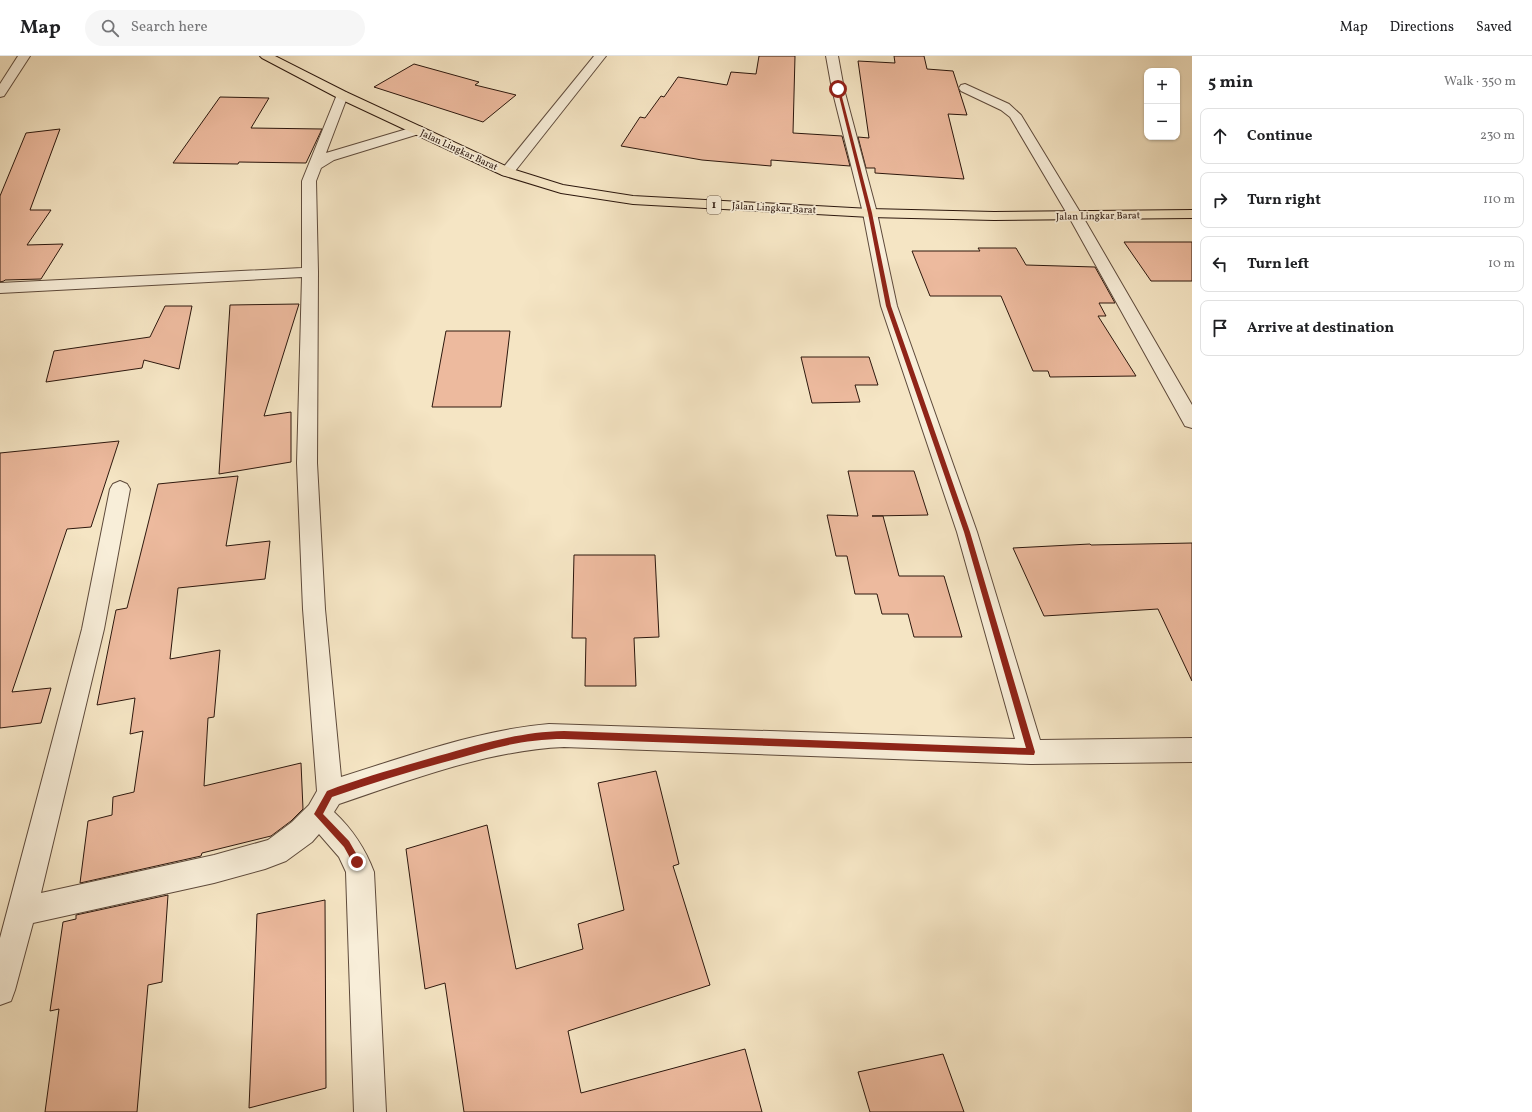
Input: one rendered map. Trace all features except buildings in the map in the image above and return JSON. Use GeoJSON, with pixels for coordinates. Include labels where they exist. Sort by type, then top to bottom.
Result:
{"type":"FeatureCollection","features":[{"type":"Feature","properties":{"kind":"highway","name":"Jalan Lingkar Barat"},"geometry":{"type":"LineString","coordinates":[[266,56],[342,95],[507,172],[562,189],[633,200],[870,213],[1076,217],[1192,214]]}},
{"type":"Feature","properties":{"kind":"street"},"geometry":{"type":"LineString","coordinates":[[0,93],[24,56]]}},
{"type":"Feature","properties":{"kind":"street"},"geometry":{"type":"LineString","coordinates":[[507,172],[600,56]]}},
{"type":"Feature","properties":{"kind":"street"},"geometry":{"type":"LineString","coordinates":[[832,56],[838,89],[870,213],[889,306],[967,532],[1031,752]]}},
{"type":"Feature","properties":{"kind":"street"},"geometry":{"type":"LineString","coordinates":[[965,88],[1005,107],[1013,113],[1076,217],[1192,421]]}},
{"type":"Feature","properties":{"kind":"street"},"geometry":{"type":"LineString","coordinates":[[342,95],[309,181],[310,272],[307,463],[324,804],[355,857],[360,872],[370,1112]]}},
{"type":"Feature","properties":{"kind":"street"},"geometry":{"type":"LineString","coordinates":[[316,165],[329,157],[417,130]]}},
{"type":"Feature","properties":{"kind":"street"},"geometry":{"type":"LineString","coordinates":[[0,288],[310,272]]}},
{"type":"Feature","properties":{"kind":"street"},"geometry":{"type":"LineString","coordinates":[[0,990],[22,911],[93,630],[120,489]]}},
{"type":"Feature","properties":{"kind":"street"},"geometry":{"type":"LineString","coordinates":[[22,911],[214,869],[276,851],[302,832],[324,804],[400,771],[514,739],[538,735],[1031,752],[1192,750]]}},
{"type":"Feature","properties":{"kind":"route"},"geometry":{"type":"LineString","coordinates":[[357,862],[347,844],[318,814],[330,794],[400,771],[514,739],[538,735],[1031,752],[967,532],[889,306],[870,213],[838,89]]}}]}
